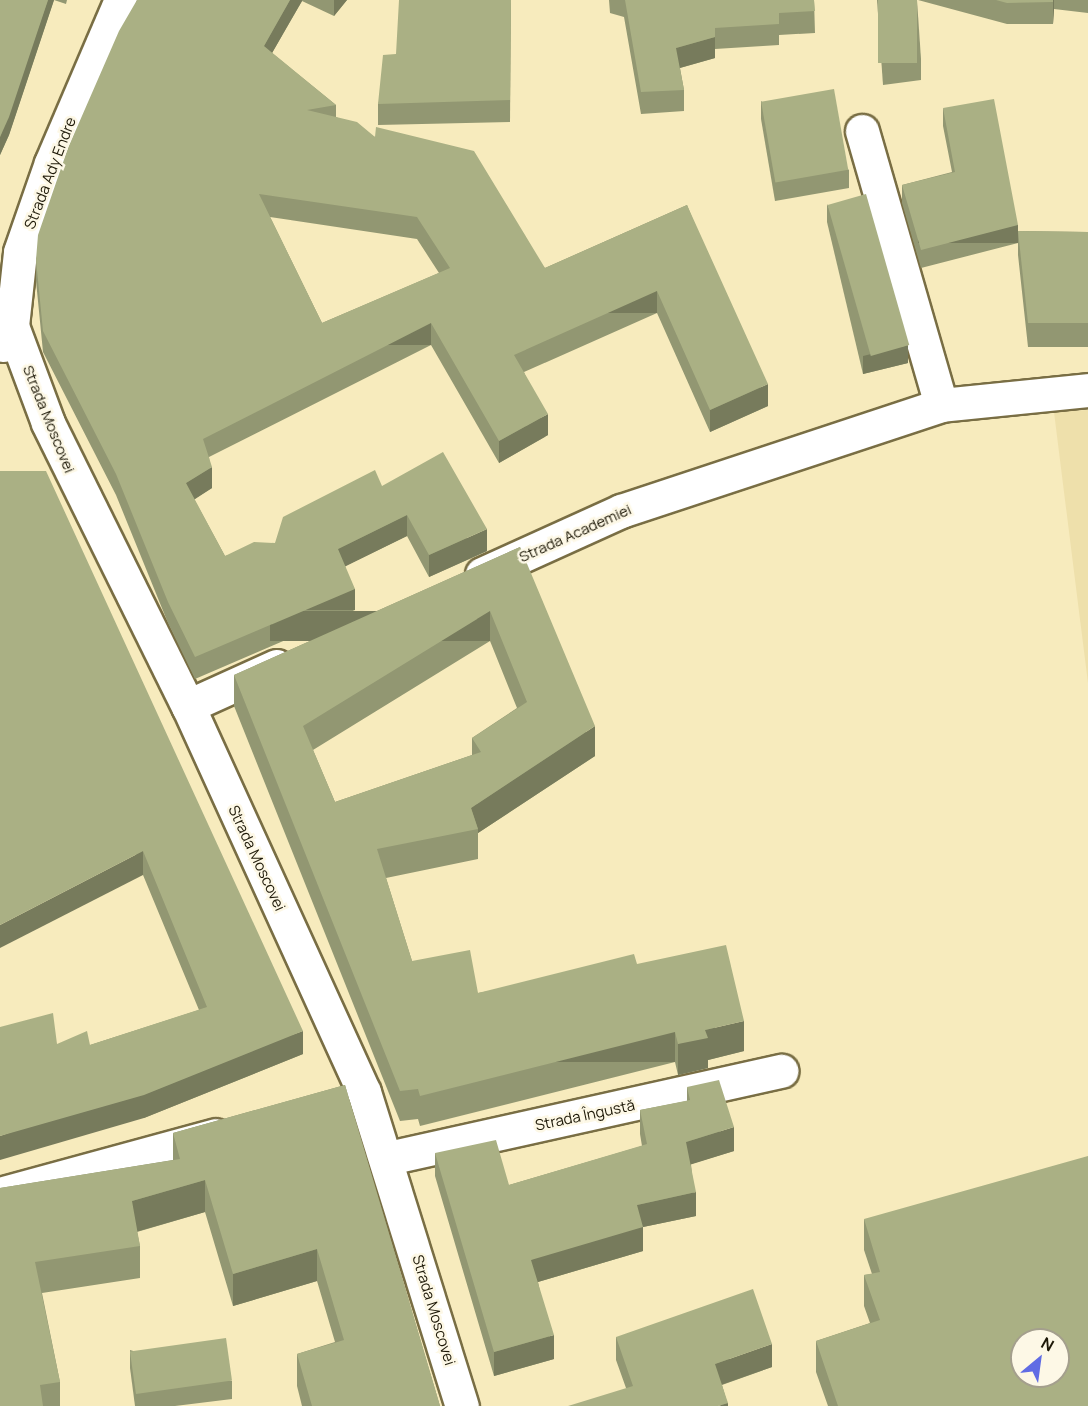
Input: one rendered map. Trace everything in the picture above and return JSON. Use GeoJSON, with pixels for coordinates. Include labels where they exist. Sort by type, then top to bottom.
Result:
{"type":"FeatureCollection","features":[{"type":"Feature","properties":{"kind":"street","name":"Strada Ady Endre"},"geometry":{"type":"LineString","coordinates":[[6,339],[20,252],[51,163],[122,0]]}},
{"type":"Feature","properties":{"kind":"street"},"geometry":{"type":"LineString","coordinates":[[862,131],[941,405]]}},
{"type":"Feature","properties":{"kind":"street","name":"Strada Moscovei"},"geometry":{"type":"LineString","coordinates":[[6,339],[188,706],[364,1092],[388,1158],[462,1406]]}},
{"type":"Feature","properties":{"kind":"street","name":"Strada Academiei"},"geometry":{"type":"LineString","coordinates":[[448,589],[621,511],[941,405],[1088,390]]}},
{"type":"Feature","properties":{"kind":"street"},"geometry":{"type":"LineString","coordinates":[[188,706],[307,652]]}},
{"type":"Feature","properties":{"kind":"street","name":"Strada Îngustă"},"geometry":{"type":"LineString","coordinates":[[388,1158],[782,1071]]}},
{"type":"Feature","properties":{"kind":"street"},"geometry":{"type":"LineString","coordinates":[[330,1101],[364,1092]]}},
{"type":"Feature","properties":{"kind":"street"},"geometry":{"type":"LineString","coordinates":[[0,1194],[251,1125]]}},
{"type":"Feature","properties":{"kind":"shaded area"},"geometry":{"type":"Polygon","coordinates":[[[1088,410],[1088,683],[1054,412],[1088,410]]]}},
{"type":"Feature","properties":{"kind":"building"},"geometry":{"type":"Polygon","coordinates":[[[0,0],[48,0],[9,117],[0,137],[0,0]]]}},
{"type":"Feature","properties":{"kind":"building"},"geometry":{"type":"Polygon","coordinates":[[[137,0],[290,0],[264,46],[336,105],[307,110],[357,122],[375,137],[376,127],[474,151],[545,268],[687,205],[768,384],[710,410],[657,291],[514,355],[548,414],[499,441],[431,323],[203,439],[212,467],[186,483],[225,556],[254,542],[275,543],[283,517],[375,470],[382,486],[443,452],[487,529],[429,555],[407,515],[338,549],[355,589],[195,657],[168,602],[116,474],[43,331],[36,260],[38,235],[68,148],[119,31],[137,0]],[[259,194],[322,323],[450,268],[417,217],[259,194]]]}},
{"type":"Feature","properties":{"kind":"building"},"geometry":{"type":"Polygon","coordinates":[[[399,0],[511,0],[510,100],[378,104],[383,55],[396,54],[399,0]]]}},
{"type":"Feature","properties":{"kind":"building"},"geometry":{"type":"Polygon","coordinates":[[[625,0],[814,0],[815,11],[779,13],[779,24],[715,28],[715,37],[676,48],[684,90],[641,92],[625,0]]]}},
{"type":"Feature","properties":{"kind":"building"},"geometry":{"type":"Polygon","coordinates":[[[878,0],[917,0],[917,63],[878,63],[878,0]]]}},
{"type":"Feature","properties":{"kind":"building"},"geometry":{"type":"Polygon","coordinates":[[[996,0],[1053,0],[1053,2],[1007,3],[996,0]]]}},
{"type":"Feature","properties":{"kind":"building"},"geometry":{"type":"Polygon","coordinates":[[[834,89],[848,170],[775,183],[761,102],[834,89]]]}},
{"type":"Feature","properties":{"kind":"building"},"geometry":{"type":"Polygon","coordinates":[[[994,99],[1018,225],[921,250],[902,185],[955,172],[943,108],[994,99]]]}},
{"type":"Feature","properties":{"kind":"building"},"geometry":{"type":"Polygon","coordinates":[[[866,194],[909,345],[871,356],[828,205],[866,194]]]}},
{"type":"Feature","properties":{"kind":"building"},"geometry":{"type":"Polygon","coordinates":[[[1018,231],[1088,232],[1088,323],[1028,323],[1018,231]]]}},
{"type":"Feature","properties":{"kind":"building"},"geometry":{"type":"Polygon","coordinates":[[[0,471],[46,471],[303,1031],[144,1095],[0,1136],[0,1027],[53,1013],[57,1044],[87,1031],[90,1045],[207,1007],[143,851],[0,925],[0,471]]]}},
{"type":"Feature","properties":{"kind":"building"},"geometry":{"type":"Polygon","coordinates":[[[520,547],[595,726],[471,808],[478,829],[377,849],[412,961],[470,950],[478,993],[634,954],[637,964],[726,945],[744,1021],[705,1030],[708,1038],[678,1044],[675,1032],[420,1096],[418,1089],[400,1091],[234,675],[520,547]],[[490,611],[303,726],[335,802],[481,752],[472,738],[527,702],[490,611]]]}},
{"type":"Feature","properties":{"kind":"building"},"geometry":{"type":"Polygon","coordinates":[[[719,1080],[734,1127],[686,1142],[696,1192],[637,1205],[643,1227],[531,1260],[554,1335],[494,1352],[435,1153],[496,1140],[509,1185],[647,1144],[640,1110],[690,1100],[687,1087],[719,1080]]]}},
{"type":"Feature","properties":{"kind":"building"},"geometry":{"type":"Polygon","coordinates":[[[345,1085],[440,1406],[312,1406],[297,1354],[344,1340],[317,1249],[233,1274],[205,1180],[132,1201],[140,1246],[35,1262],[60,1382],[40,1385],[43,1406],[0,1406],[0,1188],[180,1159],[173,1133],[345,1085]]]}},
{"type":"Feature","properties":{"kind":"building"},"geometry":{"type":"Polygon","coordinates":[[[1088,1156],[1088,1406],[838,1406],[816,1341],[880,1320],[864,1275],[880,1272],[864,1219],[1088,1156]]]}},
{"type":"Feature","properties":{"kind":"building"},"geometry":{"type":"Polygon","coordinates":[[[753,1289],[772,1344],[715,1364],[728,1403],[718,1406],[568,1406],[633,1386],[616,1337],[753,1289]]]}},
{"type":"Feature","properties":{"kind":"building"},"geometry":{"type":"Polygon","coordinates":[[[226,1338],[232,1381],[136,1394],[130,1351],[226,1338]]]}}]}
